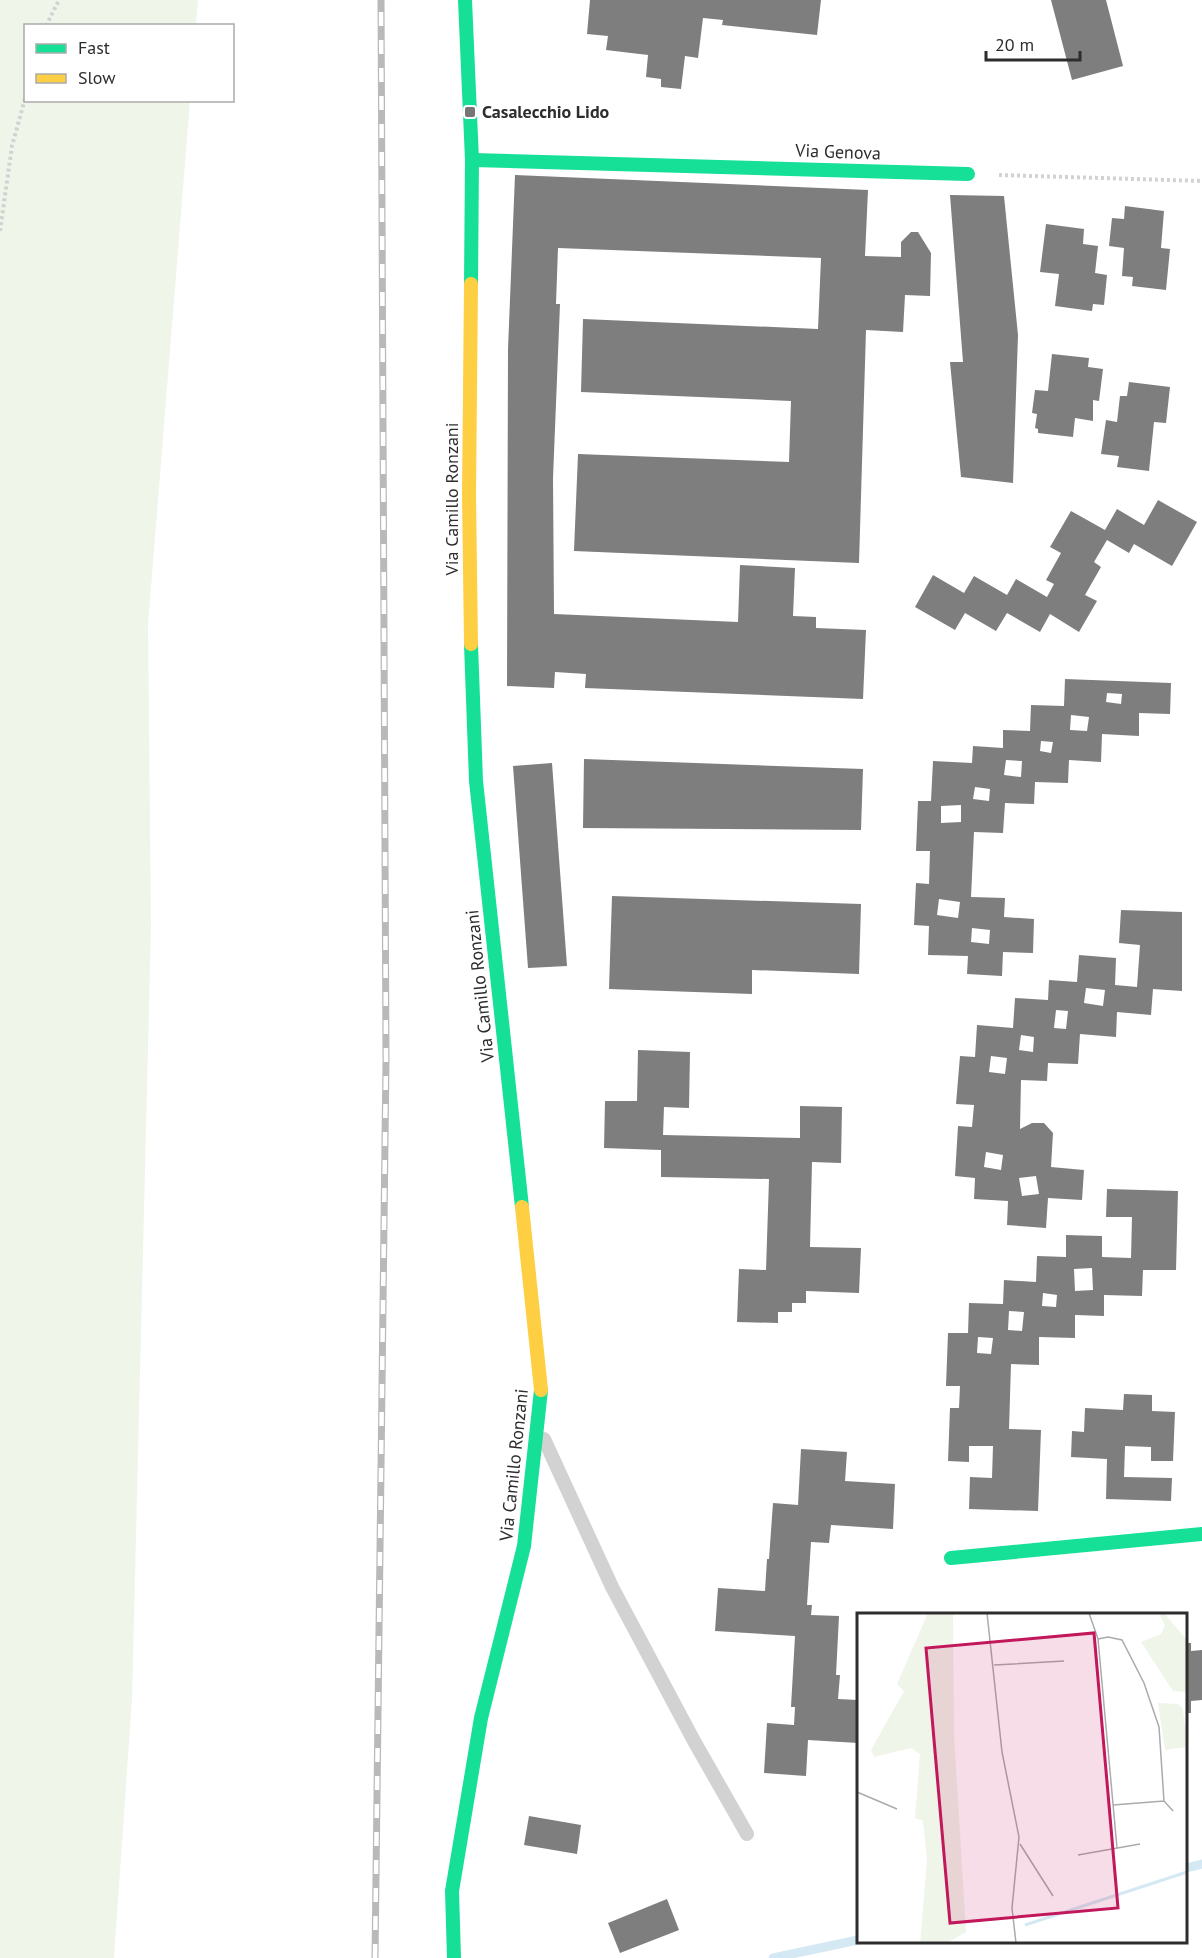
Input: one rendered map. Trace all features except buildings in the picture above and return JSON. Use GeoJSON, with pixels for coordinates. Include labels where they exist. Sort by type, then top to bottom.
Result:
{"type":"FeatureCollection","features":[{"type":"Feature","properties":{"kind":"street","name":"Via Camillo Ronzani"},"geometry":{"type":"LineString","coordinates":[[454,1958],[452,1891],[481,1719],[524,1546],[542,1395],[476,781],[471,660],[469,495],[472,160],[465,0]]}},
{"type":"Feature","properties":{"kind":"street","name":"Via Genova"},"geometry":{"type":"LineString","coordinates":[[472,160],[968,174]]}},
{"type":"Feature","properties":{"kind":"street"},"geometry":{"type":"LineString","coordinates":[[951,1558],[1202,1534]]}},
{"type":"Feature","properties":{"kind":"lane"},"geometry":{"type":"LineString","coordinates":[[538,1426],[612,1587],[694,1741],[747,1834]]}},
{"type":"Feature","properties":{"kind":"path"},"geometry":{"type":"LineString","coordinates":[[47,24],[59,0]]}},
{"type":"Feature","properties":{"kind":"path"},"geometry":{"type":"LineString","coordinates":[[0,231],[12,146],[24,101]]}},
{"type":"Feature","properties":{"kind":"path"},"geometry":{"type":"LineString","coordinates":[[968,174],[1202,181]]}},
{"type":"Feature","properties":{"kind":"shaded area"},"geometry":{"type":"Polygon","coordinates":[[[0,0],[198,0],[196,24],[24,24],[24,102],[190,102],[148,625],[151,925],[132,1699],[114,1958],[0,1958],[0,0]]]}},
{"type":"Feature","properties":{"kind":"waterway"},"geometry":{"type":"LineString","coordinates":[[1187,1868],[1202,1864]]}},
{"type":"Feature","properties":{"kind":"waterway"},"geometry":{"type":"LineString","coordinates":[[773,1958],[857,1940]]}},
{"type":"Feature","properties":{"kind":"railway"},"geometry":{"type":"LineString","coordinates":[[375,1958],[386,1060],[381,0]]}},
{"type":"Feature","properties":{"kind":"traffic: fast"},"geometry":{"type":"LineString","coordinates":[[465,0],[472,160],[471,284]]}},
{"type":"Feature","properties":{"kind":"traffic: fast"},"geometry":{"type":"LineString","coordinates":[[472,160],[968,174]]}},
{"type":"Feature","properties":{"kind":"traffic: fast"},"geometry":{"type":"LineString","coordinates":[[471,644],[476,781],[522,1207]]}},
{"type":"Feature","properties":{"kind":"traffic: fast"},"geometry":{"type":"LineString","coordinates":[[454,1958],[452,1891],[481,1718],[524,1546],[541,1390]]}},
{"type":"Feature","properties":{"kind":"traffic: fast"},"geometry":{"type":"LineString","coordinates":[[951,1558],[1202,1534]]}},
{"type":"Feature","properties":{"kind":"traffic: slow"},"geometry":{"type":"LineString","coordinates":[[471,284],[469,495],[471,644]]}},
{"type":"Feature","properties":{"kind":"traffic: slow"},"geometry":{"type":"LineString","coordinates":[[522,1207],[541,1390]]}},
{"type":"Feature","properties":{"kind":"place","name":"Casalecchio Lido"},"geometry":{"type":"Point","coordinates":[470,112]}}]}
